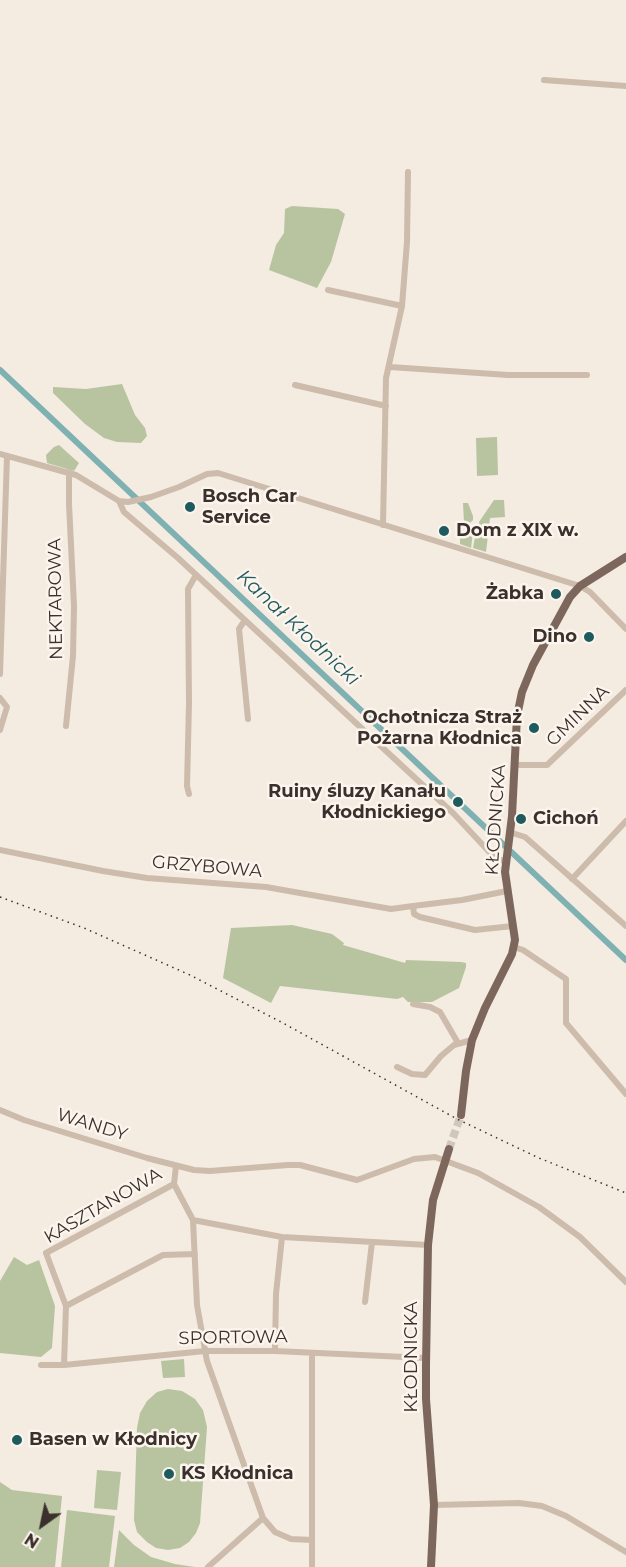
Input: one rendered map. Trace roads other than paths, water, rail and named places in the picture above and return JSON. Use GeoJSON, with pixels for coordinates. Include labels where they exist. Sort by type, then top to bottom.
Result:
{"type":"FeatureCollection","features":[{"type":"Feature","properties":{"kind":"main road","name":"KŁODNICKA"},"geometry":{"type":"LineString","coordinates":[[461,1114],[472,1040],[514,947],[515,940],[507,891],[506,859],[517,716],[522,692],[570,597],[580,586],[626,557]]}},
{"type":"Feature","properties":{"kind":"main road","name":"KŁODNICKA"},"geometry":{"type":"LineString","coordinates":[[431,1567],[434,1505],[426,1399],[428,1245],[433,1200],[449,1149]]}},
{"type":"Feature","properties":{"kind":"street"},"geometry":{"type":"LineString","coordinates":[[544,80],[626,86]]}},
{"type":"Feature","properties":{"kind":"street"},"geometry":{"type":"LineString","coordinates":[[383,525],[386,378],[402,306],[407,242],[408,172]]}},
{"type":"Feature","properties":{"kind":"street"},"geometry":{"type":"LineString","coordinates":[[328,291],[402,306]]}},
{"type":"Feature","properties":{"kind":"street"},"geometry":{"type":"LineString","coordinates":[[390,367],[508,375],[588,375]]}},
{"type":"Feature","properties":{"kind":"street"},"geometry":{"type":"LineString","coordinates":[[295,385],[386,406]]}},
{"type":"Feature","properties":{"kind":"street"},"geometry":{"type":"LineString","coordinates":[[0,674],[4,455],[69,472],[82,477],[109,497],[128,502],[151,497],[207,474],[218,473],[580,586],[590,592],[626,629]]}},
{"type":"Feature","properties":{"kind":"street","name":"NEKTAROWA"},"geometry":{"type":"LineString","coordinates":[[66,726],[73,656],[74,606],[69,472]]}},
{"type":"Feature","properties":{"kind":"street"},"geometry":{"type":"LineString","coordinates":[[119,501],[124,512],[196,575],[454,814],[494,857],[506,859]]}},
{"type":"Feature","properties":{"kind":"street"},"geometry":{"type":"LineString","coordinates":[[189,794],[187,786],[188,589],[196,575]]}},
{"type":"Feature","properties":{"kind":"street"},"geometry":{"type":"LineString","coordinates":[[245,621],[239,629],[248,719]]}},
{"type":"Feature","properties":{"kind":"street","name":"GMINNA"},"geometry":{"type":"LineString","coordinates":[[514,765],[547,765],[626,690]]}},
{"type":"Feature","properties":{"kind":"street"},"geometry":{"type":"LineString","coordinates":[[0,698],[7,707],[0,730]]}},
{"type":"Feature","properties":{"kind":"street"},"geometry":{"type":"LineString","coordinates":[[572,879],[626,821]]}},
{"type":"Feature","properties":{"kind":"street"},"geometry":{"type":"LineString","coordinates":[[509,832],[525,837],[626,926]]}},
{"type":"Feature","properties":{"kind":"street","name":"GRZYBOWA"},"geometry":{"type":"LineString","coordinates":[[0,850],[147,878],[276,888],[391,909],[462,900],[507,891]]}},
{"type":"Feature","properties":{"kind":"street"},"geometry":{"type":"LineString","coordinates":[[413,906],[414,914],[420,917],[475,930],[513,926]]}},
{"type":"Feature","properties":{"kind":"street"},"geometry":{"type":"LineString","coordinates":[[514,947],[523,950],[566,979],[566,1023],[626,1094]]}},
{"type":"Feature","properties":{"kind":"street"},"geometry":{"type":"LineString","coordinates":[[413,1004],[430,1007],[440,1012],[458,1043]]}},
{"type":"Feature","properties":{"kind":"street"},"geometry":{"type":"LineString","coordinates":[[397,1066],[412,1074],[425,1075],[441,1056],[458,1043],[472,1040]]}},
{"type":"Feature","properties":{"kind":"street","name":"WANDY"},"geometry":{"type":"LineString","coordinates":[[0,1110],[24,1120],[176,1166]]}},
{"type":"Feature","properties":{"kind":"street","name":"KASZTANOWA"},"geometry":{"type":"LineString","coordinates":[[64,1365],[66,1306],[46,1253],[174,1184],[176,1166],[210,1171],[300,1166],[357,1180],[414,1158],[435,1157],[478,1173],[539,1207],[580,1237],[626,1282]]}},
{"type":"Feature","properties":{"kind":"street"},"geometry":{"type":"LineString","coordinates":[[174,1184],[194,1220],[197,1305],[205,1351],[263,1518],[274,1532],[291,1539],[312,1540]]}},
{"type":"Feature","properties":{"kind":"street"},"geometry":{"type":"LineString","coordinates":[[194,1220],[282,1237],[428,1245]]}},
{"type":"Feature","properties":{"kind":"street"},"geometry":{"type":"LineString","coordinates":[[275,1351],[276,1294],[282,1237]]}},
{"type":"Feature","properties":{"kind":"street"},"geometry":{"type":"LineString","coordinates":[[365,1302],[372,1242]]}},
{"type":"Feature","properties":{"kind":"street"},"geometry":{"type":"LineString","coordinates":[[66,1306],[163,1255],[195,1254]]}},
{"type":"Feature","properties":{"kind":"street","name":"SPORTOWA"},"geometry":{"type":"LineString","coordinates":[[41,1365],[64,1365],[205,1351],[275,1351],[426,1358]]}},
{"type":"Feature","properties":{"kind":"street"},"geometry":{"type":"LineString","coordinates":[[312,1353],[312,1567]]}},
{"type":"Feature","properties":{"kind":"street"},"geometry":{"type":"LineString","coordinates":[[434,1505],[519,1503],[542,1506],[566,1516],[626,1552]]}},
{"type":"Feature","properties":{"kind":"street"},"geometry":{"type":"LineString","coordinates":[[208,1567],[263,1518]]}},
{"type":"Feature","properties":{"kind":"waterway","name":"Kanał Kłodnicki"},"geometry":{"type":"LineString","coordinates":[[0,370],[626,960]]}},
{"type":"Feature","properties":{"kind":"tunnel"},"geometry":{"type":"LineString","coordinates":[[449,1149],[461,1115]]}},
{"type":"Feature","properties":{"kind":"railway"},"geometry":{"type":"LineString","coordinates":[[0,897],[84,928],[190,975],[283,1023],[457,1119],[539,1158],[626,1193]]}},
{"type":"Feature","properties":{"kind":"place","name":"Bosch Car Service"},"geometry":{"type":"Point","coordinates":[190,507]}},
{"type":"Feature","properties":{"kind":"place","name":"Dom z XIX w."},"geometry":{"type":"Point","coordinates":[444,531]}},
{"type":"Feature","properties":{"kind":"place","name":"Żabka"},"geometry":{"type":"Point","coordinates":[556,594]}},
{"type":"Feature","properties":{"kind":"place","name":"Dino"},"geometry":{"type":"Point","coordinates":[589,637]}},
{"type":"Feature","properties":{"kind":"place","name":"Ochotnicza Straż Pożarna Kłodnica"},"geometry":{"type":"Point","coordinates":[534,728]}},
{"type":"Feature","properties":{"kind":"place","name":"Ruiny śluzy Kanału Kłodnickiego"},"geometry":{"type":"Point","coordinates":[458,802]}},
{"type":"Feature","properties":{"kind":"place","name":"Cichoń"},"geometry":{"type":"Point","coordinates":[521,819]}},
{"type":"Feature","properties":{"kind":"place","name":"Basen w Kłodnicy"},"geometry":{"type":"Point","coordinates":[17,1440]}},
{"type":"Feature","properties":{"kind":"place","name":"KS Kłodnica"},"geometry":{"type":"Point","coordinates":[169,1474]}}]}
